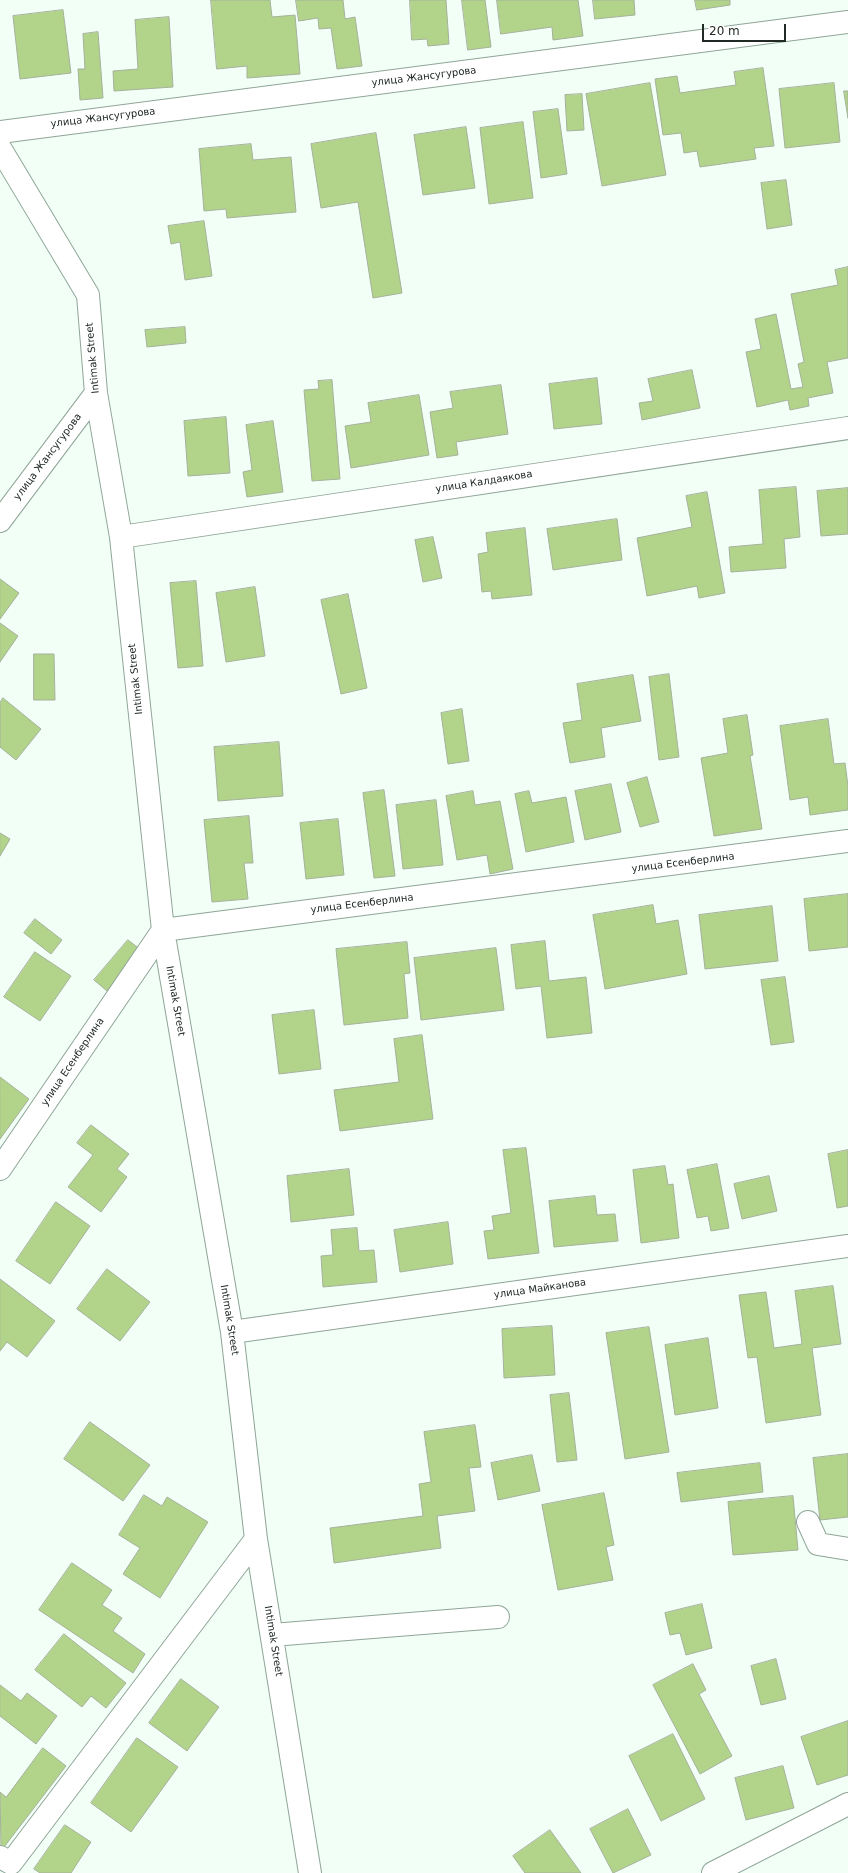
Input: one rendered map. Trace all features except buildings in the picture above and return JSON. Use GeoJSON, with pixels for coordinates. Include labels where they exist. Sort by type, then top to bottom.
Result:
{"type":"FeatureCollection","features":[{"type":"Feature","properties":{"kind":"street","name":"улица Жансугурова"},"geometry":{"type":"LineString","coordinates":[[0,132],[848,22]]}},
{"type":"Feature","properties":{"kind":"street","name":"Intimak Street"},"geometry":{"type":"LineString","coordinates":[[0,148],[88,295],[96,393],[121,537],[163,930],[232,1332],[256,1539],[310,1873]]}},
{"type":"Feature","properties":{"kind":"street","name":"улица Жансугурова"},"geometry":{"type":"LineString","coordinates":[[0,521],[96,393]]}},
{"type":"Feature","properties":{"kind":"street","name":"улица Калдаякова"},"geometry":{"type":"LineString","coordinates":[[121,537],[848,428]]}},
{"type":"Feature","properties":{"kind":"street","name":"улица Есенберлина"},"geometry":{"type":"LineString","coordinates":[[0,1169],[163,930],[848,842]]}},
{"type":"Feature","properties":{"kind":"street","name":"улица Майканова"},"geometry":{"type":"LineString","coordinates":[[232,1332],[848,1246]]}},
{"type":"Feature","properties":{"kind":"street"},"geometry":{"type":"LineString","coordinates":[[808,1522],[818,1544],[848,1549]]}},
{"type":"Feature","properties":{"kind":"street"},"geometry":{"type":"LineString","coordinates":[[0,1857],[11,1863],[256,1539]]}},
{"type":"Feature","properties":{"kind":"street"},"geometry":{"type":"LineString","coordinates":[[272,1635],[498,1617]]}},
{"type":"Feature","properties":{"kind":"street"},"geometry":{"type":"LineString","coordinates":[[713,1873],[848,1804]]}}]}
